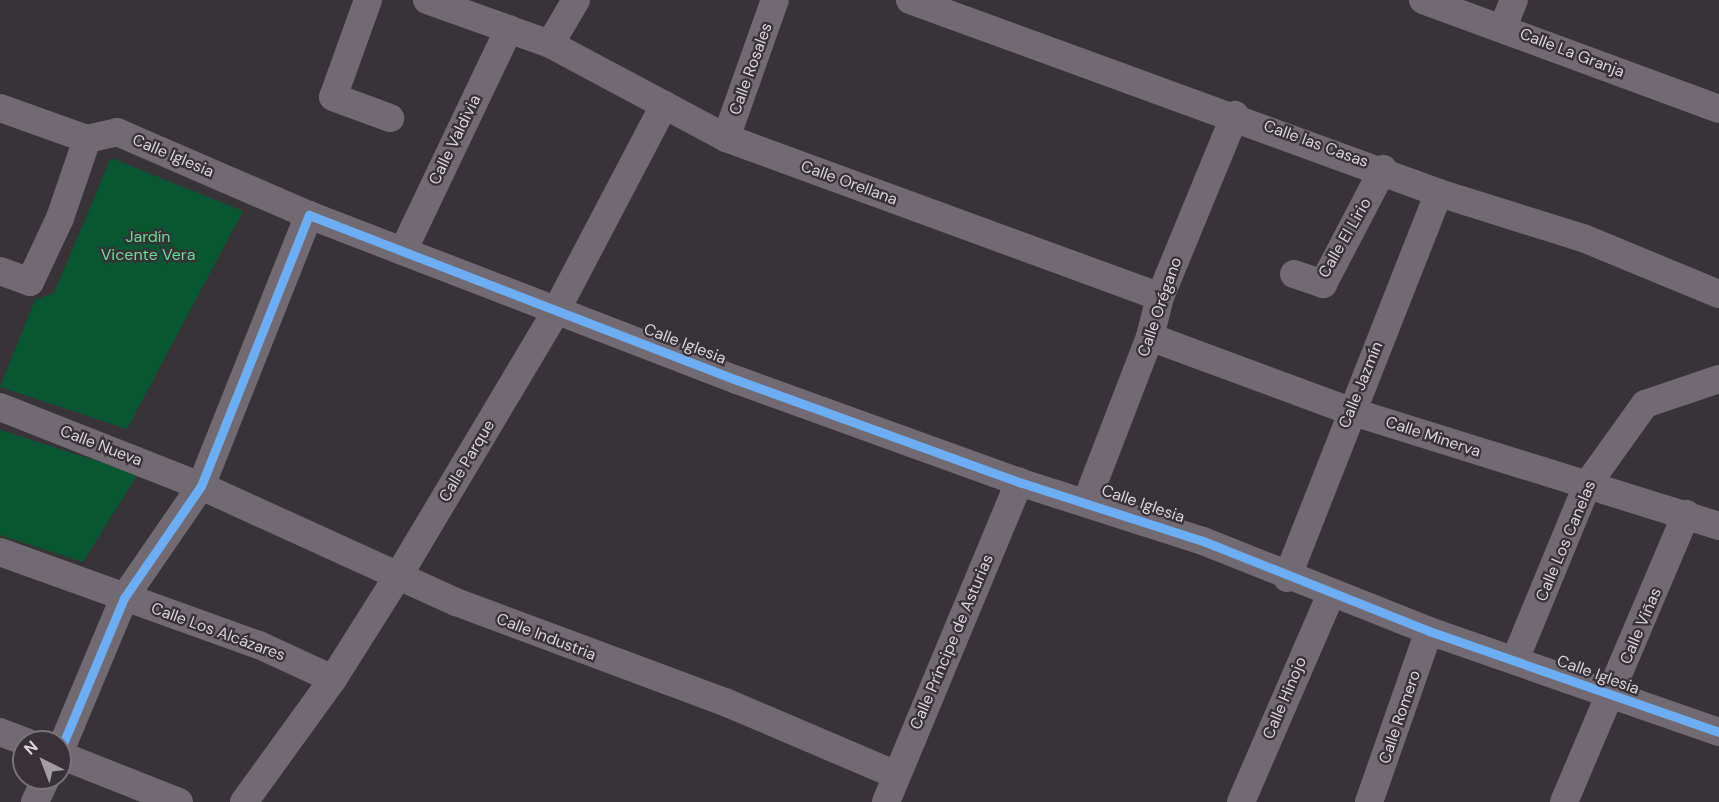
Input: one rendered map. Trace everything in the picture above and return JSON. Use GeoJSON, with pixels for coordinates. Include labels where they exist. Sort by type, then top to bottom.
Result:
{"type":"FeatureCollection","features":[{"type":"Feature","properties":{"kind":"street"},"geometry":{"type":"LineString","coordinates":[[368,0],[333,97],[390,118]]}},
{"type":"Feature","properties":{"kind":"street"},"geometry":{"type":"LineString","coordinates":[[427,0],[550,44],[576,0]]}},
{"type":"Feature","properties":{"kind":"street","name":"Calle Rosales"},"geometry":{"type":"LineString","coordinates":[[726,138],[775,0]]}},
{"type":"Feature","properties":{"kind":"street","name":"Calle las Casas"},"geometry":{"type":"LineString","coordinates":[[910,0],[1235,115],[1383,169],[1439,193],[1583,238],[1719,294]]}},
{"type":"Feature","properties":{"kind":"street","name":"Calle La Granja"},"geometry":{"type":"LineString","coordinates":[[1424,0],[1503,27],[1719,109]]}},
{"type":"Feature","properties":{"kind":"street"},"geometry":{"type":"LineString","coordinates":[[1503,27],[1514,0]]}},
{"type":"Feature","properties":{"kind":"street","name":"Calle Valdivia"},"geometry":{"type":"LineString","coordinates":[[403,251],[509,29]]}},
{"type":"Feature","properties":{"kind":"street","name":"Calle Orellana"},"geometry":{"type":"LineString","coordinates":[[550,44],[726,138],[1160,297]]}},
{"type":"Feature","properties":{"kind":"street","name":"Calle Parque"},"geometry":{"type":"LineString","coordinates":[[244,802],[333,679],[398,577],[556,311],[664,105]]}},
{"type":"Feature","properties":{"kind":"street"},"geometry":{"type":"LineString","coordinates":[[0,108],[87,139],[60,218],[30,282],[0,271]]}},
{"type":"Feature","properties":{"kind":"street","name":"Calle Orégano"},"geometry":{"type":"LineString","coordinates":[[1087,501],[1150,337],[1160,297],[1235,115]]}},
{"type":"Feature","properties":{"kind":"street","name":"Calle Iglesia"},"geometry":{"type":"LineString","coordinates":[[87,139],[117,132],[309,215],[556,311],[1019,482],[1087,501],[1203,541],[1287,578],[1429,631],[1719,732]]}},
{"type":"Feature","properties":{"kind":"street","name":"Calle El Lirio"},"geometry":{"type":"LineString","coordinates":[[1294,274],[1323,284],[1383,169]]}},
{"type":"Feature","properties":{"kind":"street","name":"Calle Jazmín"},"geometry":{"type":"LineString","coordinates":[[1287,578],[1350,411],[1439,193]]}},
{"type":"Feature","properties":{"kind":"street"},"geometry":{"type":"LineString","coordinates":[[69,730],[124,598],[201,486],[309,215]]}},
{"type":"Feature","properties":{"kind":"street","name":"Calle Minerva"},"geometry":{"type":"LineString","coordinates":[[1150,337],[1350,411],[1719,526]]}},
{"type":"Feature","properties":{"kind":"street","name":"Calle Los Canelas"},"geometry":{"type":"LineString","coordinates":[[1515,660],[1587,485],[1645,404],[1719,379]]}},
{"type":"Feature","properties":{"kind":"street","name":"Calle Nueva"},"geometry":{"type":"LineString","coordinates":[[0,407],[201,486]]}},
{"type":"Feature","properties":{"kind":"street","name":"Calle Príncipe de Asturias"},"geometry":{"type":"LineString","coordinates":[[886,802],[1019,482]]}},
{"type":"Feature","properties":{"kind":"street","name":"Calle Industria"},"geometry":{"type":"LineString","coordinates":[[201,486],[398,577],[550,641],[724,702],[896,775]]}},
{"type":"Feature","properties":{"kind":"street","name":"Calle Viñas"},"geometry":{"type":"LineString","coordinates":[[1564,802],[1611,696],[1686,514]]}},
{"type":"Feature","properties":{"kind":"street","name":"Calle Los Alcázares"},"geometry":{"type":"LineString","coordinates":[[0,552],[259,645],[333,679]]}},
{"type":"Feature","properties":{"kind":"street","name":"Calle Hinojo"},"geometry":{"type":"LineString","coordinates":[[1241,802],[1330,594]]}},
{"type":"Feature","properties":{"kind":"street","name":"Calle Romero"},"geometry":{"type":"LineString","coordinates":[[1370,802],[1429,631]]}},
{"type":"Feature","properties":{"kind":"street"},"geometry":{"type":"LineString","coordinates":[[72,758],[179,802]]}},
{"type":"Feature","properties":{"kind":"green space","name":"Jardín Vicente Vera"},"geometry":{"type":"Polygon","coordinates":[[[111,158],[243,211],[127,429],[0,387],[35,300],[54,293],[111,158]]]}},
{"type":"Feature","properties":{"kind":"green space"},"geometry":{"type":"Polygon","coordinates":[[[0,430],[138,474],[83,562],[0,535],[0,430]]]}},
{"type":"Feature","properties":{"kind":"cycle path"},"geometry":{"type":"LineString","coordinates":[[69,730],[124,598],[201,486],[309,215],[737,380],[1019,482],[1203,541],[1429,631],[1719,732]]}}]}
